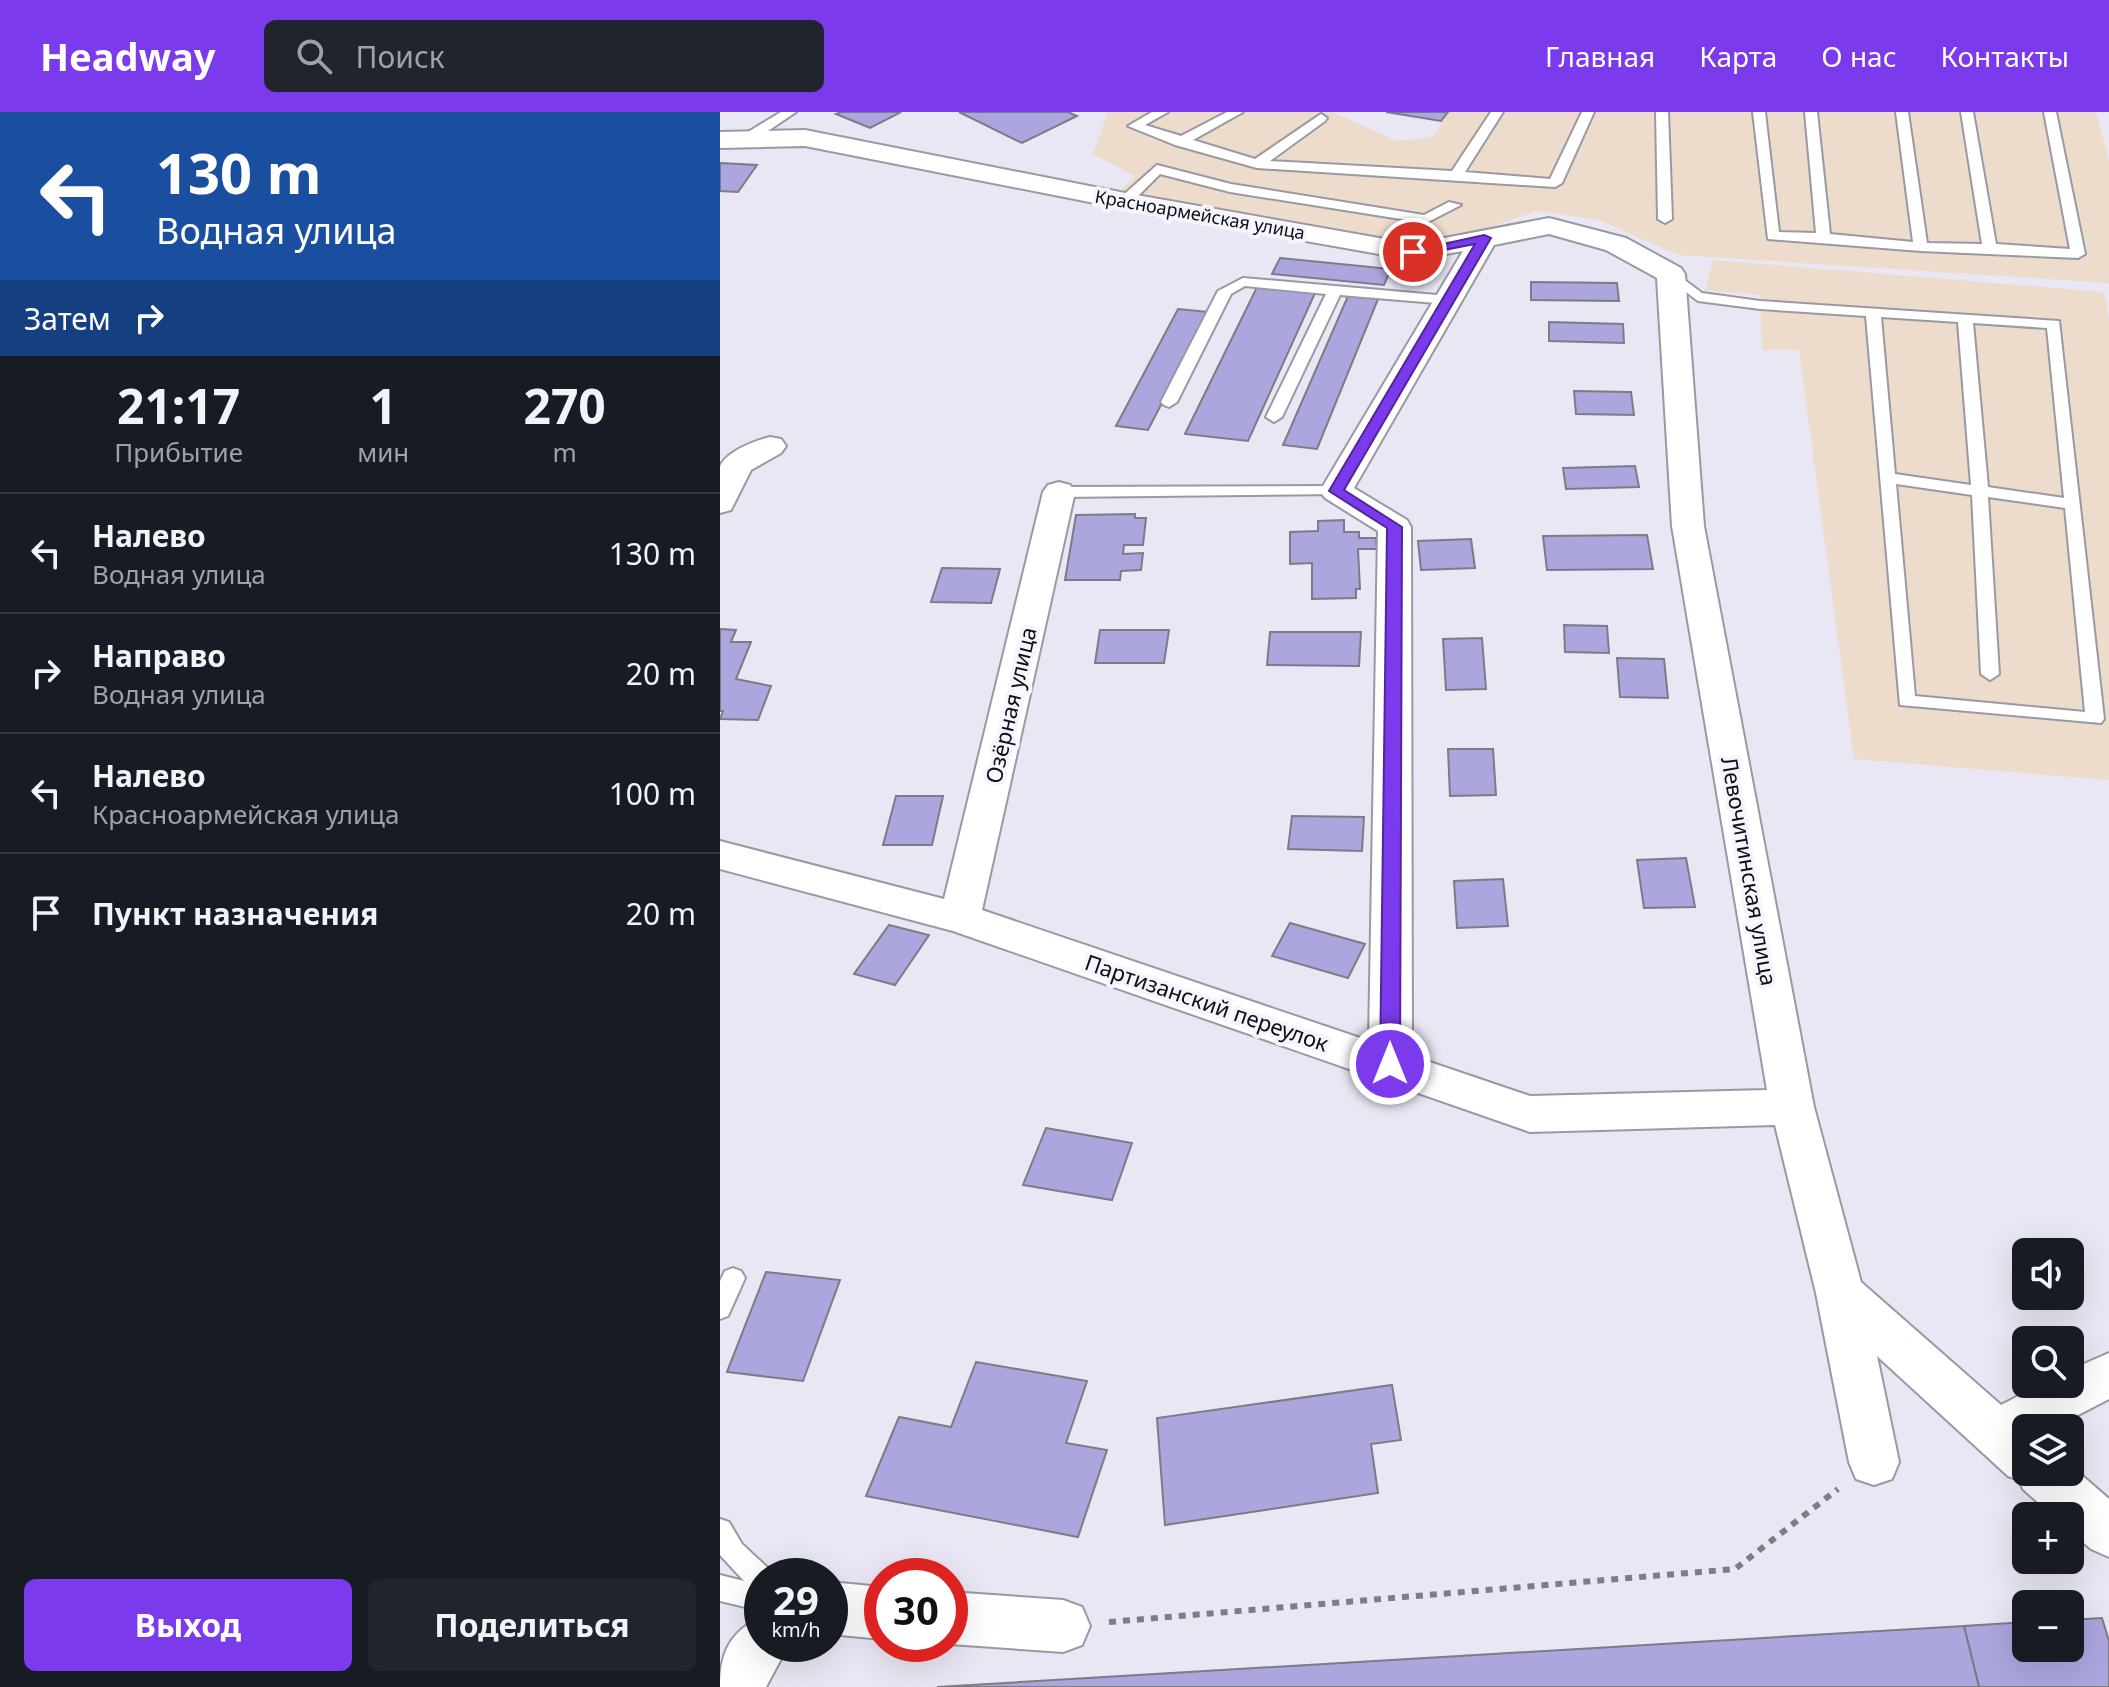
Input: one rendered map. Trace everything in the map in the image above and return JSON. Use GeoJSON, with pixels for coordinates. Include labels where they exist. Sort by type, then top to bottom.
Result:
{"type":"FeatureCollection","features":[{"type":"Feature","properties":{"kind":"street","name":"Красноармейская улица"},"geometry":{"type":"LineString","coordinates":[[733,140],[805,138],[1125,201],[1413,252],[1549,226],[1616,244],[1671,274]]}},
{"type":"Feature","properties":{"kind":"street"},"geometry":{"type":"LineString","coordinates":[[1390,1064],[1395,527],[1336,491],[1484,238]]}},
{"type":"Feature","properties":{"kind":"street","name":"Левочитинская улица"},"geometry":{"type":"LineString","coordinates":[[1671,274],[1688,526],[1792,1107],[1840,1293],[1874,1462]]}},
{"type":"Feature","properties":{"kind":"street"},"geometry":{"type":"LineString","coordinates":[[720,503],[729,461],[770,446]]}},
{"type":"Feature","properties":{"kind":"street","name":"Озёрная улица"},"geometry":{"type":"LineString","coordinates":[[960,918],[1059,492]]}},
{"type":"Feature","properties":{"kind":"street","name":"Партизанский переулок"},"geometry":{"type":"LineString","coordinates":[[720,855],[960,918],[1530,1114],[1792,1107]]}},
{"type":"Feature","properties":{"kind":"street"},"geometry":{"type":"LineString","coordinates":[[1840,1293],[2011,1445],[2109,1375]]}},
{"type":"Feature","properties":{"kind":"street"},"geometry":{"type":"LineString","coordinates":[[2057,1486],[2109,1532]]}},
{"type":"Feature","properties":{"kind":"street"},"geometry":{"type":"LineString","coordinates":[[968,1619],[1063,1626]]}},
{"type":"Feature","properties":{"kind":"street"},"geometry":{"type":"LineString","coordinates":[[735,1687],[751,1662]]}},
{"type":"Feature","properties":{"kind":"lane"},"geometry":{"type":"LineString","coordinates":[[733,140],[790,112]]}},
{"type":"Feature","properties":{"kind":"lane"},"geometry":{"type":"LineString","coordinates":[[1162,112],[1134,126],[1257,164],[1555,183],[1588,112]]}},
{"type":"Feature","properties":{"kind":"lane"},"geometry":{"type":"LineString","coordinates":[[1180,142],[1237,112]]}},
{"type":"Feature","properties":{"kind":"lane"},"geometry":{"type":"LineString","coordinates":[[1456,175],[1497,112]]}},
{"type":"Feature","properties":{"kind":"lane"},"geometry":{"type":"LineString","coordinates":[[1662,112],[1665,219]]}},
{"type":"Feature","properties":{"kind":"lane"},"geometry":{"type":"LineString","coordinates":[[1759,112],[1773,236],[2078,254],[2050,112]]}},
{"type":"Feature","properties":{"kind":"lane"},"geometry":{"type":"LineString","coordinates":[[1811,112],[1823,237]]}},
{"type":"Feature","properties":{"kind":"lane"},"geometry":{"type":"LineString","coordinates":[[1902,112],[1921,247]]}},
{"type":"Feature","properties":{"kind":"lane"},"geometry":{"type":"LineString","coordinates":[[1967,112],[1990,248]]}},
{"type":"Feature","properties":{"kind":"lane"},"geometry":{"type":"LineString","coordinates":[[1257,164],[1321,118]]}},
{"type":"Feature","properties":{"kind":"lane"},"geometry":{"type":"LineString","coordinates":[[1125,201],[1157,169],[1230,188],[1426,219],[1454,205]]}},
{"type":"Feature","properties":{"kind":"lane"},"geometry":{"type":"LineString","coordinates":[[1671,274],[1698,297],[1760,305],[1873,312],[2054,324],[2095,719],[1906,701],[1873,312]]}},
{"type":"Feature","properties":{"kind":"lane"},"geometry":{"type":"LineString","coordinates":[[1169,402],[1225,291],[1243,282],[1448,300]]}},
{"type":"Feature","properties":{"kind":"lane"},"geometry":{"type":"LineString","coordinates":[[1274,417],[1335,290]]}},
{"type":"Feature","properties":{"kind":"lane"},"geometry":{"type":"LineString","coordinates":[[1965,318],[1980,492],[1990,674]]}},
{"type":"Feature","properties":{"kind":"lane"},"geometry":{"type":"LineString","coordinates":[[1887,478],[2072,504]]}},
{"type":"Feature","properties":{"kind":"lane"},"geometry":{"type":"LineString","coordinates":[[1059,492],[1336,491]]}},
{"type":"Feature","properties":{"kind":"lane"},"geometry":{"type":"LineString","coordinates":[[720,1309],[733,1278]]}},
{"type":"Feature","properties":{"kind":"lane"},"geometry":{"type":"LineString","coordinates":[[720,1531],[733,1553],[744,1563]]}},
{"type":"Feature","properties":{"kind":"lane"},"geometry":{"type":"LineString","coordinates":[[720,1588],[744,1594]]}},
{"type":"Feature","properties":{"kind":"path"},"geometry":{"type":"LineString","coordinates":[[1063,1626],[1735,1569],[1874,1462]]}},
{"type":"Feature","properties":{"kind":"shaded area"},"geometry":{"type":"Polygon","coordinates":[[[1108,112],[1332,112],[1397,141],[1433,137],[1448,112],[2096,112],[2109,161],[2109,283],[1679,255],[1599,220],[1536,211],[1457,239],[1416,242],[1118,193],[1135,176],[1093,154],[1108,112]]]}},
{"type":"Feature","properties":{"kind":"shaded area"},"geometry":{"type":"Polygon","coordinates":[[[1713,260],[2104,292],[2109,320],[2109,780],[1854,759],[1799,350],[1762,350],[1760,295],[1705,290],[1713,260]]]}},
{"type":"Feature","properties":{"kind":"building"},"geometry":{"type":"Polygon","coordinates":[[[901,112],[870,128],[836,114],[901,112]]]}},
{"type":"Feature","properties":{"kind":"building"},"geometry":{"type":"Polygon","coordinates":[[[959,112],[1068,112],[1077,116],[1022,143],[959,112]]]}},
{"type":"Feature","properties":{"kind":"building"},"geometry":{"type":"Polygon","coordinates":[[[1386,112],[1448,112],[1441,121],[1386,112]]]}},
{"type":"Feature","properties":{"kind":"building"},"geometry":{"type":"Polygon","coordinates":[[[720,163],[757,165],[738,192],[720,191],[720,163]]]}},
{"type":"Feature","properties":{"kind":"building"},"geometry":{"type":"Polygon","coordinates":[[[1280,258],[1391,269],[1384,285],[1272,274],[1280,258]]]}},
{"type":"Feature","properties":{"kind":"building"},"geometry":{"type":"Polygon","coordinates":[[[1531,282],[1617,283],[1619,301],[1531,300],[1531,282]]]}},
{"type":"Feature","properties":{"kind":"building"},"geometry":{"type":"Polygon","coordinates":[[[1258,285],[1315,293],[1248,441],[1185,434],[1258,285]]]}},
{"type":"Feature","properties":{"kind":"building"},"geometry":{"type":"Polygon","coordinates":[[[1348,296],[1378,299],[1317,449],[1283,445],[1348,296]]]}},
{"type":"Feature","properties":{"kind":"building"},"geometry":{"type":"Polygon","coordinates":[[[1178,309],[1209,312],[1148,430],[1116,426],[1178,309]]]}},
{"type":"Feature","properties":{"kind":"building"},"geometry":{"type":"Polygon","coordinates":[[[1549,322],[1623,324],[1624,343],[1549,341],[1549,322]]]}},
{"type":"Feature","properties":{"kind":"building"},"geometry":{"type":"Polygon","coordinates":[[[1574,391],[1631,392],[1634,415],[1576,414],[1574,391]]]}},
{"type":"Feature","properties":{"kind":"building"},"geometry":{"type":"Polygon","coordinates":[[[1635,466],[1639,487],[1566,489],[1563,468],[1635,466]]]}},
{"type":"Feature","properties":{"kind":"building"},"geometry":{"type":"Polygon","coordinates":[[[1135,514],[1135,518],[1146,518],[1143,545],[1124,545],[1123,554],[1143,553],[1141,570],[1121,571],[1120,580],[1065,580],[1076,515],[1135,514]]]}},
{"type":"Feature","properties":{"kind":"building"},"geometry":{"type":"Polygon","coordinates":[[[1344,520],[1344,532],[1359,532],[1359,538],[1376,538],[1377,549],[1358,549],[1360,589],[1356,589],[1356,598],[1312,599],[1312,563],[1290,564],[1290,532],[1318,531],[1318,521],[1344,520]]]}},
{"type":"Feature","properties":{"kind":"building"},"geometry":{"type":"Polygon","coordinates":[[[1647,535],[1653,569],[1547,570],[1543,536],[1647,535]]]}},
{"type":"Feature","properties":{"kind":"building"},"geometry":{"type":"Polygon","coordinates":[[[1471,539],[1475,568],[1421,570],[1418,541],[1471,539]]]}},
{"type":"Feature","properties":{"kind":"building"},"geometry":{"type":"Polygon","coordinates":[[[942,568],[1000,569],[991,603],[931,602],[942,568]]]}},
{"type":"Feature","properties":{"kind":"building"},"geometry":{"type":"Polygon","coordinates":[[[1564,625],[1607,626],[1609,653],[1565,652],[1564,625]]]}},
{"type":"Feature","properties":{"kind":"building"},"geometry":{"type":"Polygon","coordinates":[[[720,629],[736,630],[731,642],[751,642],[736,679],[771,686],[758,720],[720,719],[723,711],[720,711],[720,629]]]}},
{"type":"Feature","properties":{"kind":"building"},"geometry":{"type":"Polygon","coordinates":[[[1100,630],[1169,630],[1164,663],[1095,663],[1100,630]]]}},
{"type":"Feature","properties":{"kind":"building"},"geometry":{"type":"Polygon","coordinates":[[[1270,632],[1361,632],[1359,666],[1267,665],[1270,632]]]}},
{"type":"Feature","properties":{"kind":"building"},"geometry":{"type":"Polygon","coordinates":[[[1482,638],[1486,689],[1446,690],[1443,639],[1482,638]]]}},
{"type":"Feature","properties":{"kind":"building"},"geometry":{"type":"Polygon","coordinates":[[[1617,658],[1664,659],[1668,698],[1620,697],[1617,658]]]}},
{"type":"Feature","properties":{"kind":"building"},"geometry":{"type":"Polygon","coordinates":[[[1448,749],[1493,749],[1496,795],[1450,796],[1448,749]]]}},
{"type":"Feature","properties":{"kind":"building"},"geometry":{"type":"Polygon","coordinates":[[[896,796],[943,796],[932,845],[883,845],[896,796]]]}},
{"type":"Feature","properties":{"kind":"building"},"geometry":{"type":"Polygon","coordinates":[[[1292,816],[1364,817],[1362,851],[1288,849],[1292,816]]]}},
{"type":"Feature","properties":{"kind":"building"},"geometry":{"type":"Polygon","coordinates":[[[1686,858],[1695,907],[1644,908],[1637,860],[1686,858]]]}},
{"type":"Feature","properties":{"kind":"building"},"geometry":{"type":"Polygon","coordinates":[[[1503,879],[1508,926],[1457,928],[1454,881],[1503,879]]]}},
{"type":"Feature","properties":{"kind":"building"},"geometry":{"type":"Polygon","coordinates":[[[1290,923],[1365,944],[1348,978],[1272,956],[1290,923]]]}},
{"type":"Feature","properties":{"kind":"building"},"geometry":{"type":"Polygon","coordinates":[[[889,925],[929,935],[895,985],[854,974],[889,925]]]}},
{"type":"Feature","properties":{"kind":"building"},"geometry":{"type":"Polygon","coordinates":[[[1046,1128],[1132,1143],[1112,1200],[1023,1185],[1046,1128]]]}},
{"type":"Feature","properties":{"kind":"building"},"geometry":{"type":"Polygon","coordinates":[[[766,1272],[840,1280],[803,1381],[727,1372],[766,1272]]]}},
{"type":"Feature","properties":{"kind":"building"},"geometry":{"type":"Polygon","coordinates":[[[976,1362],[1087,1381],[1066,1443],[1107,1450],[1078,1537],[866,1496],[899,1417],[951,1427],[976,1362]]]}},
{"type":"Feature","properties":{"kind":"building"},"geometry":{"type":"Polygon","coordinates":[[[1392,1385],[1401,1440],[1371,1444],[1378,1493],[1165,1525],[1157,1418],[1392,1385]]]}},
{"type":"Feature","properties":{"kind":"building"},"geometry":{"type":"Polygon","coordinates":[[[2102,1618],[2109,1641],[2109,1687],[1979,1687],[1964,1626],[2012,1623],[2012,1662],[2084,1662],[2084,1619],[2102,1618]]]}},
{"type":"Feature","properties":{"kind":"building"},"geometry":{"type":"Polygon","coordinates":[[[1964,1626],[1979,1687],[937,1687],[1964,1626]]]}},
{"type":"Feature","properties":{"kind":"route"},"geometry":{"type":"LineString","coordinates":[[1390,1064],[1395,527],[1336,491],[1484,238],[1413,252]]}}]}
